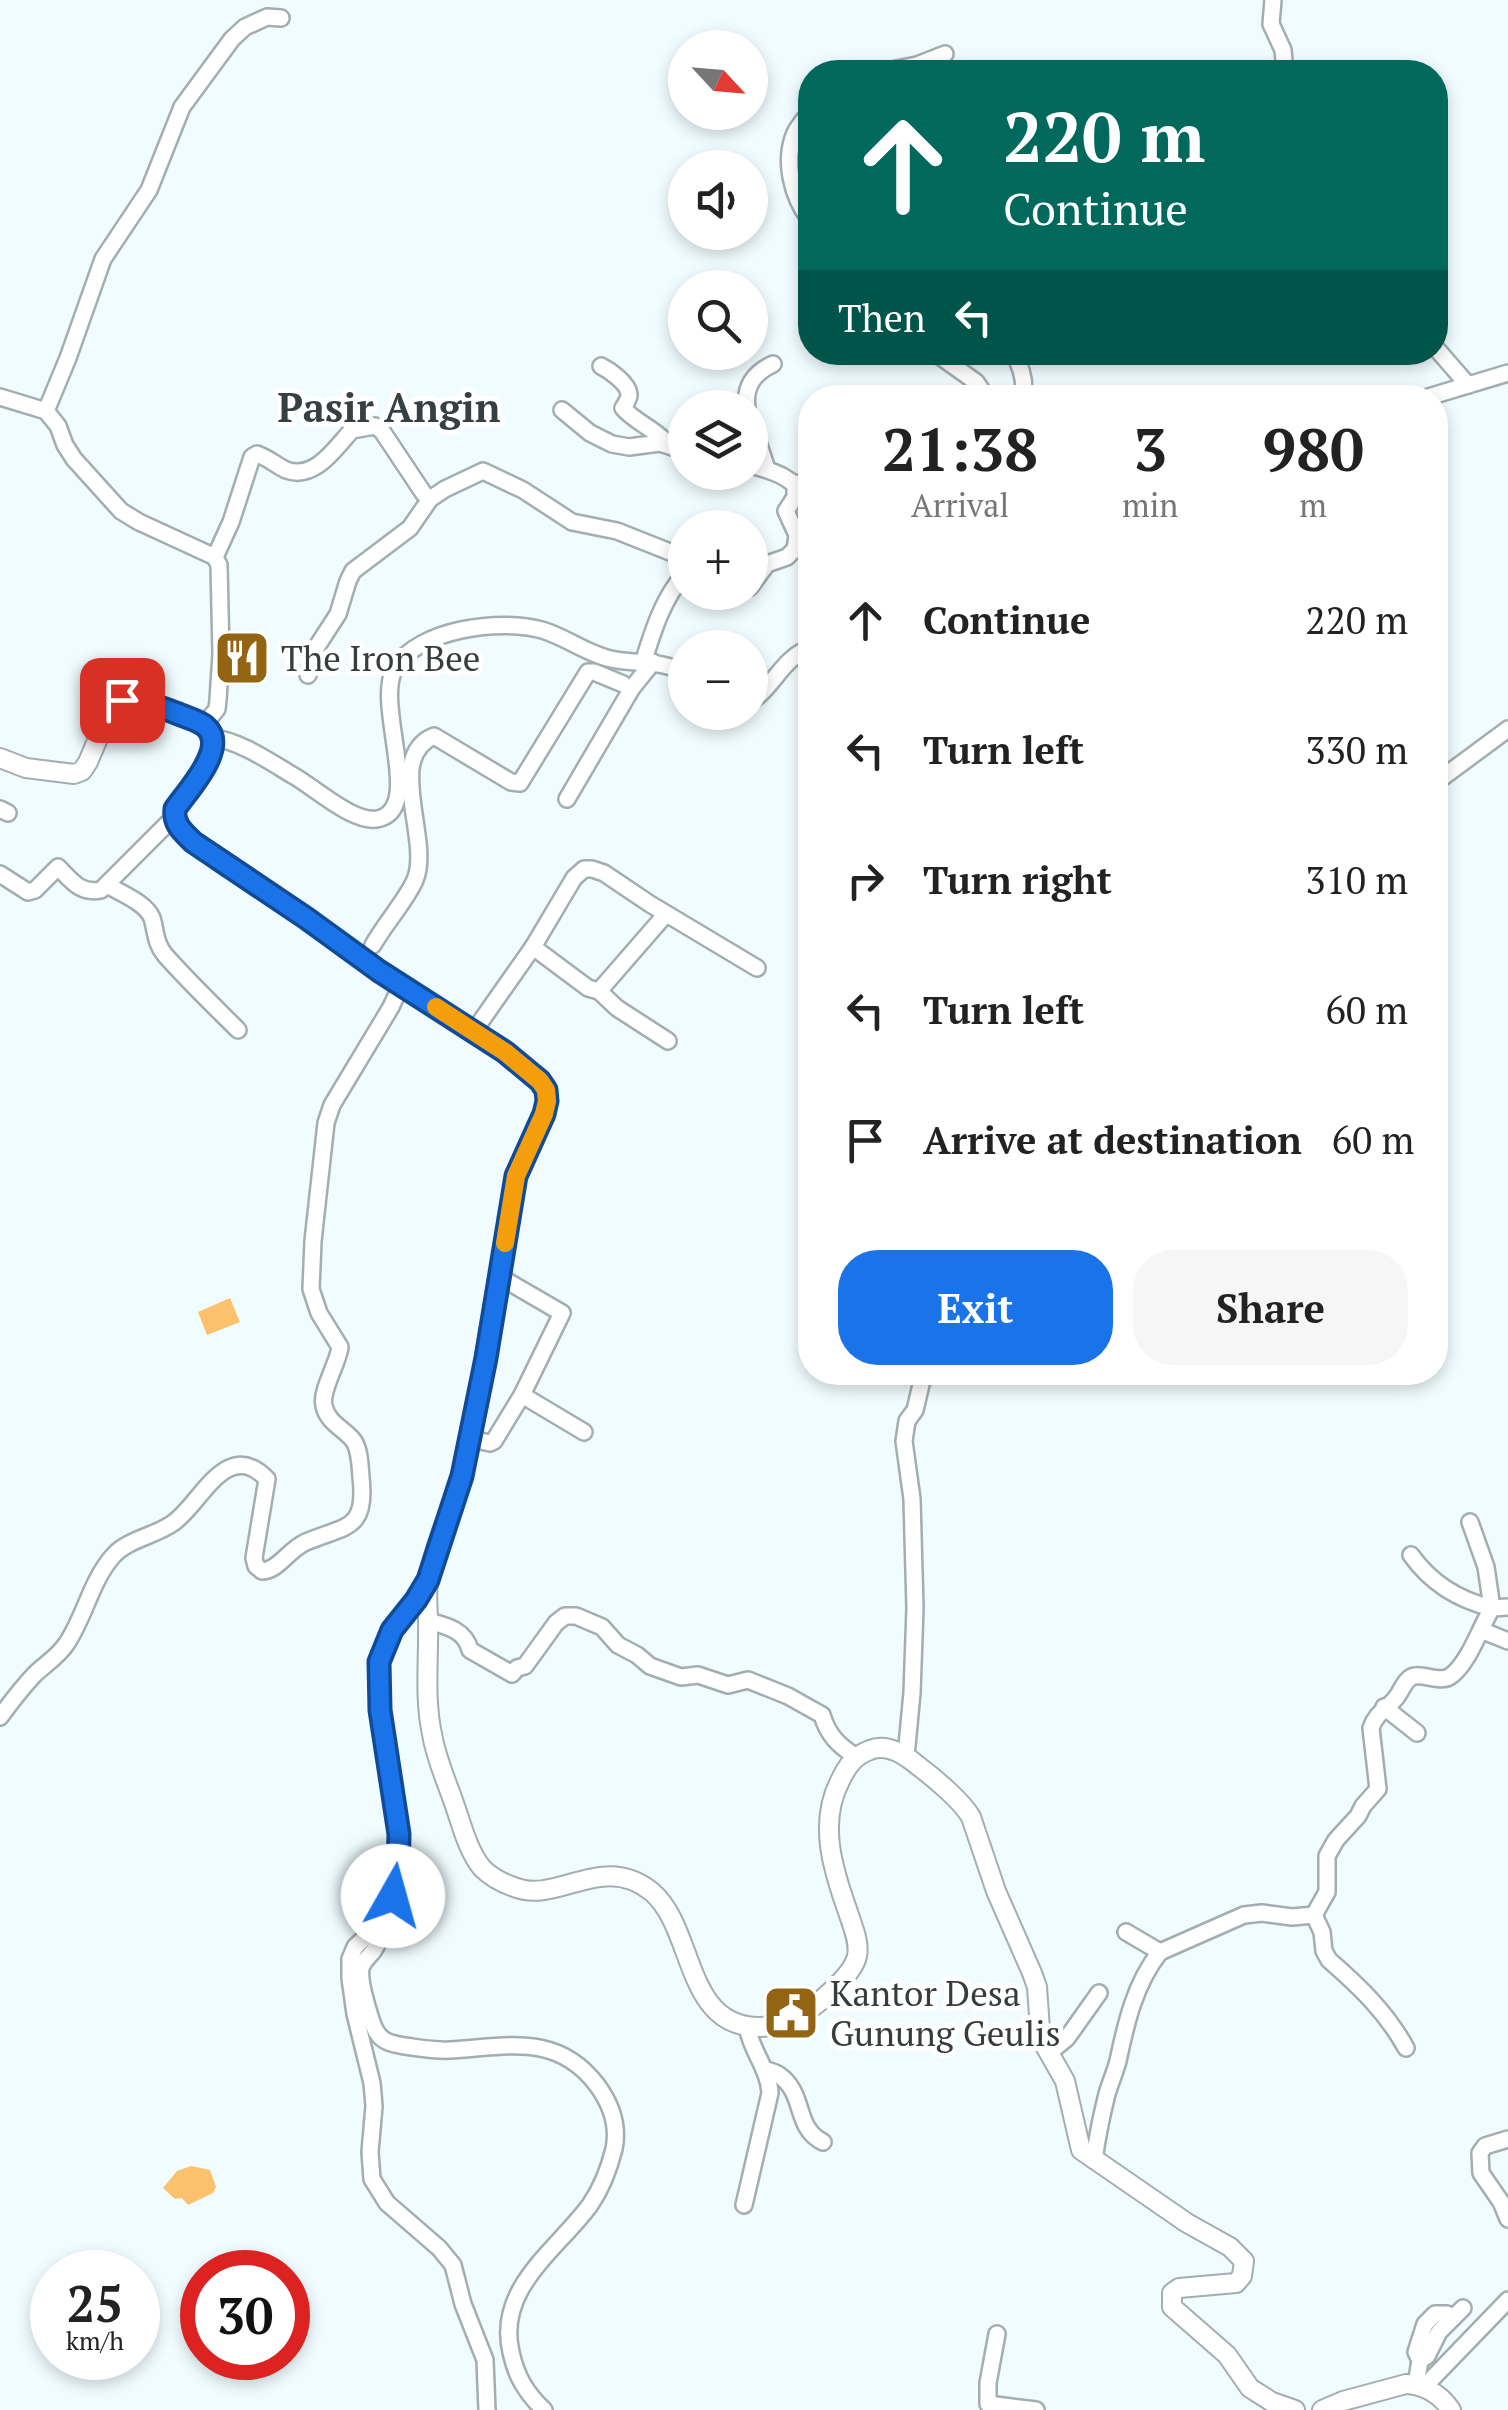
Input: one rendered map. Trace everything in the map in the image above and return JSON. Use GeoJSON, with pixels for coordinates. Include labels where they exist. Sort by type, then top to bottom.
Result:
{"type":"FeatureCollection","features":[{"type":"Feature","properties":{"kind":"main road"},"geometry":{"type":"LineString","coordinates":[[0,758],[26,768],[74,774],[88,762],[110,710],[122,700],[148,704],[208,731],[209,758],[175,809],[179,829],[401,986],[528,1070],[547,1095],[542,1121],[516,1176],[471,1439],[428,1580],[432,1736],[470,1848],[481,1866],[498,1880],[520,1890],[604,1876],[644,1887],[672,1916],[696,1979],[712,2006],[748,2026],[770,2026],[798,2016],[844,1979],[855,1963],[856,1938],[834,1874],[830,1847],[829,1816],[834,1793],[855,1756],[878,1747],[906,1756],[971,1817],[996,1891],[1037,1987],[1040,2030],[1067,2086],[1079,2147],[1240,2256],[1244,2266],[1236,2283],[1179,2288],[1172,2293],[1172,2307],[1227,2355],[1250,2388],[1292,2410]]}},
{"type":"Feature","properties":{"kind":"main road"},"geometry":{"type":"LineString","coordinates":[[1322,2410],[1381,2389],[1420,2386],[1443,2400],[1451,2410]]}},
{"type":"Feature","properties":{"kind":"street"},"geometry":{"type":"LineString","coordinates":[[1274,0],[1271,24],[1284,60]]}},
{"type":"Feature","properties":{"kind":"street"},"geometry":{"type":"LineString","coordinates":[[46,411],[103,259],[149,190],[182,107],[246,26],[267,18],[281,18]]}},
{"type":"Feature","properties":{"kind":"street"},"geometry":{"type":"LineString","coordinates":[[930,60],[945,54]]}},
{"type":"Feature","properties":{"kind":"street"},"geometry":{"type":"LineString","coordinates":[[798,127],[790,156],[798,204]]}},
{"type":"Feature","properties":{"kind":"street"},"geometry":{"type":"LineString","coordinates":[[1448,362],[1468,385]]}},
{"type":"Feature","properties":{"kind":"street"},"geometry":{"type":"LineString","coordinates":[[748,390],[760,372],[773,364]]}},
{"type":"Feature","properties":{"kind":"street"},"geometry":{"type":"LineString","coordinates":[[952,365],[978,385]]}},
{"type":"Feature","properties":{"kind":"street"},"geometry":{"type":"LineString","coordinates":[[601,366],[628,390],[629,398],[623,408],[658,434],[664,444]]}},
{"type":"Feature","properties":{"kind":"street"},"geometry":{"type":"LineString","coordinates":[[1448,391],[1508,373]]}},
{"type":"Feature","properties":{"kind":"street"},"geometry":{"type":"LineString","coordinates":[[0,397],[46,411],[74,459],[122,511],[215,557],[219,565],[220,674],[217,709],[208,731],[238,743],[361,817],[382,818],[406,804]]}},
{"type":"Feature","properties":{"kind":"street"},"geometry":{"type":"LineString","coordinates":[[562,410],[590,433],[612,444],[668,445]]}},
{"type":"Feature","properties":{"kind":"street"},"geometry":{"type":"LineString","coordinates":[[215,557],[254,455],[288,471],[302,470],[326,459],[352,430],[375,426],[430,499]]}},
{"type":"Feature","properties":{"kind":"street"},"geometry":{"type":"LineString","coordinates":[[308,676],[316,648],[338,614],[350,577],[358,566],[410,528],[430,499],[483,471],[523,490],[572,522],[616,531],[668,551]]}},
{"type":"Feature","properties":{"kind":"street"},"geometry":{"type":"LineString","coordinates":[[768,471],[798,487]]}},
{"type":"Feature","properties":{"kind":"street"},"geometry":{"type":"LineString","coordinates":[[768,564],[795,550],[797,535],[786,511],[795,497],[795,483]]}},
{"type":"Feature","properties":{"kind":"street"},"geometry":{"type":"LineString","coordinates":[[567,799],[648,662],[652,632],[668,601]]}},
{"type":"Feature","properties":{"kind":"street"},"geometry":{"type":"LineString","coordinates":[[373,945],[416,879],[419,854],[400,790],[388,706],[388,684],[403,658],[434,638],[466,629],[524,626],[607,658],[648,662],[668,668]]}},
{"type":"Feature","properties":{"kind":"street"},"geometry":{"type":"LineString","coordinates":[[768,686],[798,653]]}},
{"type":"Feature","properties":{"kind":"street"},"geometry":{"type":"LineString","coordinates":[[406,804],[412,758],[428,739],[434,736],[511,782],[520,782],[588,672],[623,684]]}},
{"type":"Feature","properties":{"kind":"street"},"geometry":{"type":"LineString","coordinates":[[1448,773],[1508,729]]}},
{"type":"Feature","properties":{"kind":"street"},"geometry":{"type":"LineString","coordinates":[[0,874],[28,892],[58,867],[81,890],[101,890],[174,818]]}},
{"type":"Feature","properties":{"kind":"street"},"geometry":{"type":"LineString","coordinates":[[474,1031],[574,878],[584,869],[604,873],[757,968]]}},
{"type":"Feature","properties":{"kind":"street"},"geometry":{"type":"LineString","coordinates":[[108,885],[144,907],[150,914],[161,950],[238,1030]]}},
{"type":"Feature","properties":{"kind":"street"},"geometry":{"type":"LineString","coordinates":[[599,991],[666,914]]}},
{"type":"Feature","properties":{"kind":"street"},"geometry":{"type":"LineString","coordinates":[[533,946],[668,1041]]}},
{"type":"Feature","properties":{"kind":"street"},"geometry":{"type":"LineString","coordinates":[[0,1717],[36,1673],[63,1649],[103,1568],[117,1551],[184,1516],[209,1482],[227,1469],[251,1467],[267,1479],[254,1558],[262,1571],[273,1569],[302,1544],[356,1520],[363,1506],[356,1442],[331,1422],[324,1406],[323,1397],[340,1347],[314,1299],[312,1240],[328,1113],[401,986]]}},
{"type":"Feature","properties":{"kind":"street"},"geometry":{"type":"LineString","coordinates":[[471,1439],[494,1441],[522,1395],[562,1313],[500,1277]]}},
{"type":"Feature","properties":{"kind":"street"},"geometry":{"type":"LineString","coordinates":[[906,1756],[914,1608],[912,1499],[904,1441],[906,1421],[915,1410],[921,1385]]}},
{"type":"Feature","properties":{"kind":"street"},"geometry":{"type":"LineString","coordinates":[[522,1395],[584,1432]]}},
{"type":"Feature","properties":{"kind":"street"},"geometry":{"type":"LineString","coordinates":[[1470,1522],[1500,1608]]}},
{"type":"Feature","properties":{"kind":"street"},"geometry":{"type":"LineString","coordinates":[[1411,1555],[1440,1587],[1472,1602],[1500,1608]]}},
{"type":"Feature","properties":{"kind":"street"},"geometry":{"type":"LineString","coordinates":[[428,1580],[392,1630],[379,1662],[380,1710],[399,1834],[398,1874],[384,1931],[361,1970],[368,2009],[378,2034],[386,2041],[449,2050],[515,2044],[551,2052],[573,2062],[592,2079],[609,2104],[615,2145],[600,2187],[525,2282],[510,2314],[508,2333],[513,2361],[523,2387],[544,2410]]}},
{"type":"Feature","properties":{"kind":"street"},"geometry":{"type":"LineString","coordinates":[[1314,1915],[1327,1892],[1327,1856],[1378,1789],[1371,1728],[1374,1720],[1410,1678],[1452,1676],[1500,1608]]}},
{"type":"Feature","properties":{"kind":"street"},"geometry":{"type":"LineString","coordinates":[[428,1621],[462,1633],[470,1650],[512,1674],[525,1666],[556,1623],[565,1616],[576,1616],[602,1626],[618,1645],[668,1674],[698,1675],[728,1685],[748,1680],[799,1701],[822,1715],[834,1741],[855,1756]]}},
{"type":"Feature","properties":{"kind":"street"},"geometry":{"type":"LineString","coordinates":[[1481,1630],[1508,1641]]}},
{"type":"Feature","properties":{"kind":"street"},"geometry":{"type":"LineString","coordinates":[[1384,1707],[1417,1733]]}},
{"type":"Feature","properties":{"kind":"street"},"geometry":{"type":"LineString","coordinates":[[389,1908],[376,1927],[354,1947],[349,1968],[355,2014],[372,2082],[371,2170],[375,2186],[387,2203],[453,2265],[485,2360],[488,2410]]}},
{"type":"Feature","properties":{"kind":"street"},"geometry":{"type":"LineString","coordinates":[[1094,2160],[1122,2035],[1144,1975],[1160,1952],[1244,1915],[1314,1915]]}},
{"type":"Feature","properties":{"kind":"street"},"geometry":{"type":"LineString","coordinates":[[1314,1915],[1330,1960],[1384,2015],[1406,2048]]}},
{"type":"Feature","properties":{"kind":"street"},"geometry":{"type":"LineString","coordinates":[[1126,1932],[1160,1952]]}},
{"type":"Feature","properties":{"kind":"street"},"geometry":{"type":"LineString","coordinates":[[1050,2053],[1067,2038],[1099,1993]]}},
{"type":"Feature","properties":{"kind":"street"},"geometry":{"type":"LineString","coordinates":[[744,2205],[770,2093],[764,2069],[748,2036],[748,2026]]}},
{"type":"Feature","properties":{"kind":"street"},"geometry":{"type":"LineString","coordinates":[[764,2069],[780,2076],[796,2095],[807,2130],[823,2142]]}},
{"type":"Feature","properties":{"kind":"street"},"geometry":{"type":"LineString","coordinates":[[1508,2139],[1485,2146],[1480,2153],[1481,2173],[1508,2219]]}},
{"type":"Feature","properties":{"kind":"street"},"geometry":{"type":"LineString","coordinates":[[1420,2386],[1508,2300]]}},
{"type":"Feature","properties":{"kind":"street"},"geometry":{"type":"LineString","coordinates":[[1420,2360],[1427,2356],[1439,2332],[1458,2314],[1435,2314],[1425,2324],[1416,2352],[1420,2360],[1420,2386]]}},
{"type":"Feature","properties":{"kind":"street"},"geometry":{"type":"LineString","coordinates":[[1425,2324],[1434,2343]]}},
{"type":"Feature","properties":{"kind":"street"},"geometry":{"type":"LineString","coordinates":[[997,2334],[988,2407],[1036,2410]]}},
{"type":"Feature","properties":{"kind":"shaded area"},"geometry":{"type":"Polygon","coordinates":[[[230,1298],[240,1322],[207,1335],[198,1312],[230,1298]]]}},
{"type":"Feature","properties":{"kind":"shaded area"},"geometry":{"type":"Polygon","coordinates":[[[191,2166],[210,2170],[216,2187],[213,2193],[188,2205],[163,2188],[177,2171],[191,2166]]]}},
{"type":"Feature","properties":{"kind":"slow traffic"},"geometry":{"type":"LineString","coordinates":[[436,1007],[505,1052],[546,1090],[544,1114],[516,1176],[505,1243]]}},
{"type":"Feature","properties":{"kind":"place","name":"The Iron Bee"},"geometry":{"type":"Point","coordinates":[242,658]}},
{"type":"Feature","properties":{"kind":"place","name":"Kantor Desa Gunung Geulis"},"geometry":{"type":"Point","coordinates":[791,2013]}},
{"type":"Feature","properties":{"kind":"district","name":"Pasir Angin"},"geometry":{"type":"Point","coordinates":[389,406]}},
{"type":"Feature","properties":{"kind":"route"},"geometry":{"type":"LineString","coordinates":[[122,700],[170,711],[204,725],[209,731],[209,758],[175,809],[179,829],[193,842],[379,971],[505,1052],[546,1090],[544,1114],[516,1176],[462,1476],[428,1580],[392,1630],[379,1662],[380,1710],[399,1834],[393,1896]]}}]}
